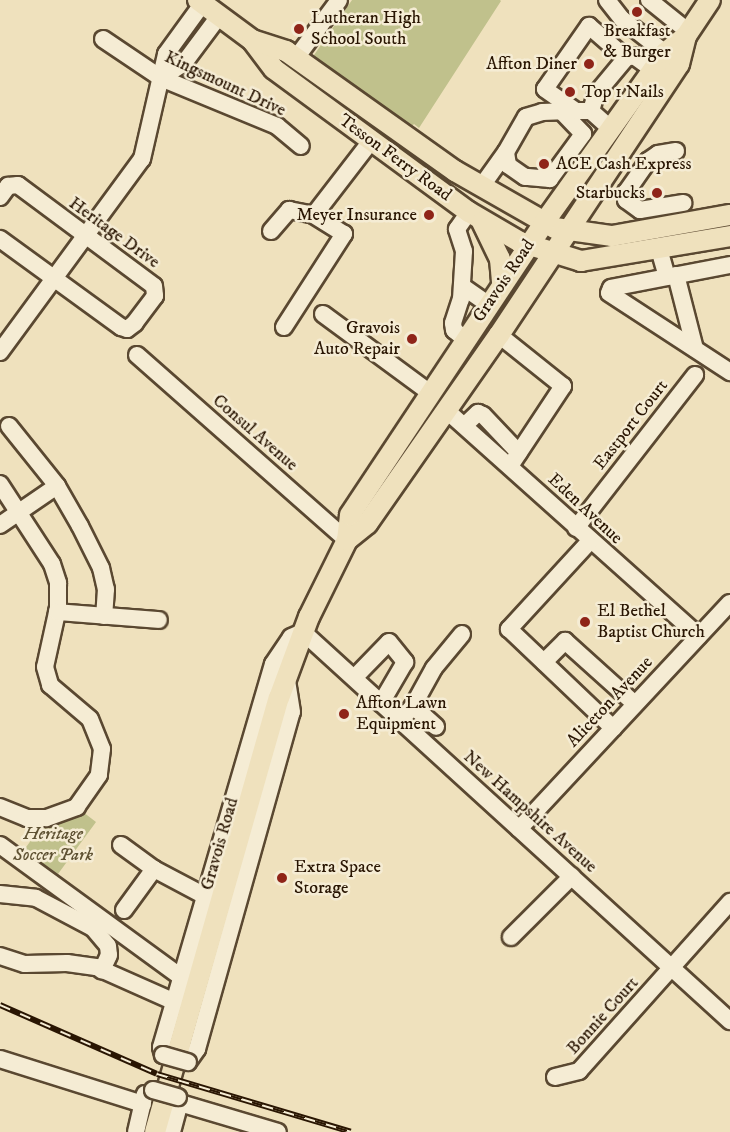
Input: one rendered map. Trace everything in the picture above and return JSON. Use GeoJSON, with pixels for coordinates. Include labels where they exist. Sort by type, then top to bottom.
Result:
{"type":"FeatureCollection","features":[{"type":"Feature","properties":{"kind":"main road","name":"Gravois Road"},"geometry":{"type":"LineString","coordinates":[[347,540],[367,524],[553,255],[679,64],[688,34],[710,0]]}},
{"type":"Feature","properties":{"kind":"main road","name":"Tesson Ferry Road"},"geometry":{"type":"LineString","coordinates":[[201,2],[252,40],[274,69],[475,216],[527,245],[553,255],[581,261],[730,236]]}},
{"type":"Feature","properties":{"kind":"main road","name":"Gravois Road"},"geometry":{"type":"LineString","coordinates":[[154,1132],[286,676],[303,632],[347,540],[350,514],[527,245],[665,53],[688,34]]}},
{"type":"Feature","properties":{"kind":"main road","name":"Tesson Ferry Road"},"geometry":{"type":"LineString","coordinates":[[252,40],[286,51],[481,187],[543,224],[568,231],[612,236],[730,215]]}},
{"type":"Feature","properties":{"kind":"main road"},"geometry":{"type":"LineString","coordinates":[[475,216],[497,249],[502,283]]}},
{"type":"Feature","properties":{"kind":"street"},"geometry":{"type":"LineString","coordinates":[[296,58],[339,0]]}},
{"type":"Feature","properties":{"kind":"street"},"geometry":{"type":"LineString","coordinates":[[607,0],[622,19],[665,53]]}},
{"type":"Feature","properties":{"kind":"street"},"geometry":{"type":"LineString","coordinates":[[649,0],[688,34]]}},
{"type":"Feature","properties":{"kind":"street"},"geometry":{"type":"LineString","coordinates":[[0,352],[53,276],[85,237],[142,159],[166,54],[201,2]]}},
{"type":"Feature","properties":{"kind":"street"},"geometry":{"type":"LineString","coordinates":[[160,78],[184,63],[219,16]]}},
{"type":"Feature","properties":{"kind":"street"},"geometry":{"type":"LineString","coordinates":[[611,129],[577,112],[545,89],[589,26],[626,58]]}},
{"type":"Feature","properties":{"kind":"street","name":"Kingsmount Drive"},"geometry":{"type":"LineString","coordinates":[[103,39],[160,78],[277,126],[301,146]]}},
{"type":"Feature","properties":{"kind":"street"},"geometry":{"type":"LineString","coordinates":[[481,187],[507,158],[526,117],[542,112],[577,112],[596,94],[626,58],[634,56],[654,70]]}},
{"type":"Feature","properties":{"kind":"street"},"geometry":{"type":"LineString","coordinates":[[507,158],[525,177],[550,179],[580,138],[583,130],[577,112]]}},
{"type":"Feature","properties":{"kind":"street"},"geometry":{"type":"LineString","coordinates":[[580,138],[597,149]]}},
{"type":"Feature","properties":{"kind":"street"},"geometry":{"type":"LineString","coordinates":[[314,215],[371,141]]}},
{"type":"Feature","properties":{"kind":"street"},"geometry":{"type":"LineString","coordinates":[[676,151],[658,154],[648,161],[626,192],[626,200],[640,210],[683,202]]}},
{"type":"Feature","properties":{"kind":"street","name":"Heritage Drive"},"geometry":{"type":"LineString","coordinates":[[0,197],[8,186],[18,185],[157,290],[135,323],[127,328],[121,327],[0,238]]}},
{"type":"Feature","properties":{"kind":"street"},"geometry":{"type":"LineString","coordinates":[[271,231],[289,210],[314,215],[344,234],[284,327]]}},
{"type":"Feature","properties":{"kind":"street"},"geometry":{"type":"LineString","coordinates":[[465,339],[454,330],[453,323],[462,286],[464,251],[457,229],[475,216]]}},
{"type":"Feature","properties":{"kind":"street"},"geometry":{"type":"LineString","coordinates":[[659,249],[672,276],[695,349]]}},
{"type":"Feature","properties":{"kind":"street"},"geometry":{"type":"LineString","coordinates":[[730,265],[610,288],[609,292],[730,372]]}},
{"type":"Feature","properties":{"kind":"street"},"geometry":{"type":"LineString","coordinates":[[462,286],[488,304]]}},
{"type":"Feature","properties":{"kind":"street"},"geometry":{"type":"LineString","coordinates":[[323,314],[430,393]]}},
{"type":"Feature","properties":{"kind":"street"},"geometry":{"type":"LineString","coordinates":[[499,335],[563,386],[563,391],[515,460]]}},
{"type":"Feature","properties":{"kind":"street","name":"Consul Avenue"},"geometry":{"type":"LineString","coordinates":[[137,355],[347,540]]}},
{"type":"Feature","properties":{"kind":"street","name":"Eastport Court"},"geometry":{"type":"LineString","coordinates":[[576,528],[695,375]]}},
{"type":"Feature","properties":{"kind":"street","name":"Eden Avenue"},"geometry":{"type":"LineString","coordinates":[[446,410],[515,460],[576,528],[699,636]]}},
{"type":"Feature","properties":{"kind":"street"},"geometry":{"type":"LineString","coordinates":[[9,426],[57,486],[100,568],[106,589],[104,616]]}},
{"type":"Feature","properties":{"kind":"street"},"geometry":{"type":"LineString","coordinates":[[0,484],[52,564],[58,583],[57,612],[45,667],[55,693],[90,719],[102,749],[99,775],[77,807],[64,814],[27,818],[0,807]]}},
{"type":"Feature","properties":{"kind":"street"},"geometry":{"type":"LineString","coordinates":[[0,525],[57,486]]}},
{"type":"Feature","properties":{"kind":"street"},"geometry":{"type":"LineString","coordinates":[[590,541],[509,629],[613,728]]}},
{"type":"Feature","properties":{"kind":"street","name":"Aliceton Avenue"},"geometry":{"type":"LineString","coordinates":[[519,829],[730,603]]}},
{"type":"Feature","properties":{"kind":"street"},"geometry":{"type":"LineString","coordinates":[[57,612],[159,620]]}},
{"type":"Feature","properties":{"kind":"street","name":"New Hampshire Avenue"},"geometry":{"type":"LineString","coordinates":[[303,632],[730,1021]]}},
{"type":"Feature","properties":{"kind":"street","name":"Gravois Road"},"geometry":{"type":"LineString","coordinates":[[286,676],[292,712],[197,1049],[188,1062],[163,1055],[161,1047],[273,664],[291,637],[303,632]]}},
{"type":"Feature","properties":{"kind":"street"},"geometry":{"type":"LineString","coordinates":[[400,721],[413,706],[434,668],[462,634]]}},
{"type":"Feature","properties":{"kind":"street"},"geometry":{"type":"LineString","coordinates":[[544,662],[565,641],[635,704]]}},
{"type":"Feature","properties":{"kind":"street"},"geometry":{"type":"LineString","coordinates":[[354,678],[389,642],[405,662],[381,703]]}},
{"type":"Feature","properties":{"kind":"street"},"geometry":{"type":"LineString","coordinates":[[413,706],[436,727]]}},
{"type":"Feature","properties":{"kind":"street"},"geometry":{"type":"LineString","coordinates":[[0,845],[181,977]]}},
{"type":"Feature","properties":{"kind":"street"},"geometry":{"type":"LineString","coordinates":[[121,845],[154,869],[205,896]]}},
{"type":"Feature","properties":{"kind":"street"},"geometry":{"type":"LineString","coordinates":[[124,910],[154,869]]}},
{"type":"Feature","properties":{"kind":"street"},"geometry":{"type":"LineString","coordinates":[[511,937],[572,876]]}},
{"type":"Feature","properties":{"kind":"street"},"geometry":{"type":"LineString","coordinates":[[0,894],[36,898],[93,928],[108,946],[109,955],[102,970]]}},
{"type":"Feature","properties":{"kind":"street","name":"Bonnie Court"},"geometry":{"type":"LineString","coordinates":[[555,1077],[579,1071],[730,902]]}},
{"type":"Feature","properties":{"kind":"street"},"geometry":{"type":"LineString","coordinates":[[0,956],[25,964],[67,963],[102,970],[175,1002]]}},
{"type":"Feature","properties":{"kind":"street"},"geometry":{"type":"LineString","coordinates":[[0,1059],[142,1104]]}},
{"type":"Feature","properties":{"kind":"street"},"geometry":{"type":"LineString","coordinates":[[136,1132],[142,1104],[147,1092],[153,1090],[278,1132]]}},
{"type":"Feature","properties":{"kind":"street"},"geometry":{"type":"LineString","coordinates":[[172,1132],[179,1100]]}},
{"type":"Feature","properties":{"kind":"green space"},"geometry":{"type":"Polygon","coordinates":[[[352,0],[501,1],[419,128],[414,124],[411,127],[312,58],[352,0]]]}},
{"type":"Feature","properties":{"kind":"green space","name":"Heritage Soccer Park"},"geometry":{"type":"Polygon","coordinates":[[[83,812],[96,822],[58,874],[24,850],[42,825],[68,821],[83,812]]]}},
{"type":"Feature","properties":{"kind":"railway"},"geometry":{"type":"LineString","coordinates":[[0,1005],[157,1074],[351,1132]]}},
{"type":"Feature","properties":{"kind":"place","name":"Breakfast & Burger"},"geometry":{"type":"Point","coordinates":[637,12]}},
{"type":"Feature","properties":{"kind":"place","name":"Lutheran High School South"},"geometry":{"type":"Point","coordinates":[299,29]}},
{"type":"Feature","properties":{"kind":"place","name":"Affton Diner"},"geometry":{"type":"Point","coordinates":[589,64]}},
{"type":"Feature","properties":{"kind":"place","name":"Top 1 Nails"},"geometry":{"type":"Point","coordinates":[570,92]}},
{"type":"Feature","properties":{"kind":"place","name":"ACE Cash Express"},"geometry":{"type":"Point","coordinates":[544,164]}},
{"type":"Feature","properties":{"kind":"place","name":"Starbucks"},"geometry":{"type":"Point","coordinates":[657,193]}},
{"type":"Feature","properties":{"kind":"place","name":"Meyer Insurance"},"geometry":{"type":"Point","coordinates":[429,215]}},
{"type":"Feature","properties":{"kind":"place","name":"Gravois Auto Repair"},"geometry":{"type":"Point","coordinates":[412,339]}},
{"type":"Feature","properties":{"kind":"place","name":"El Bethel Baptist Church"},"geometry":{"type":"Point","coordinates":[585,622]}},
{"type":"Feature","properties":{"kind":"place","name":"Affton Lawn Equipment"},"geometry":{"type":"Point","coordinates":[344,714]}},
{"type":"Feature","properties":{"kind":"place","name":"Extra Space Storage"},"geometry":{"type":"Point","coordinates":[282,878]}}]}
